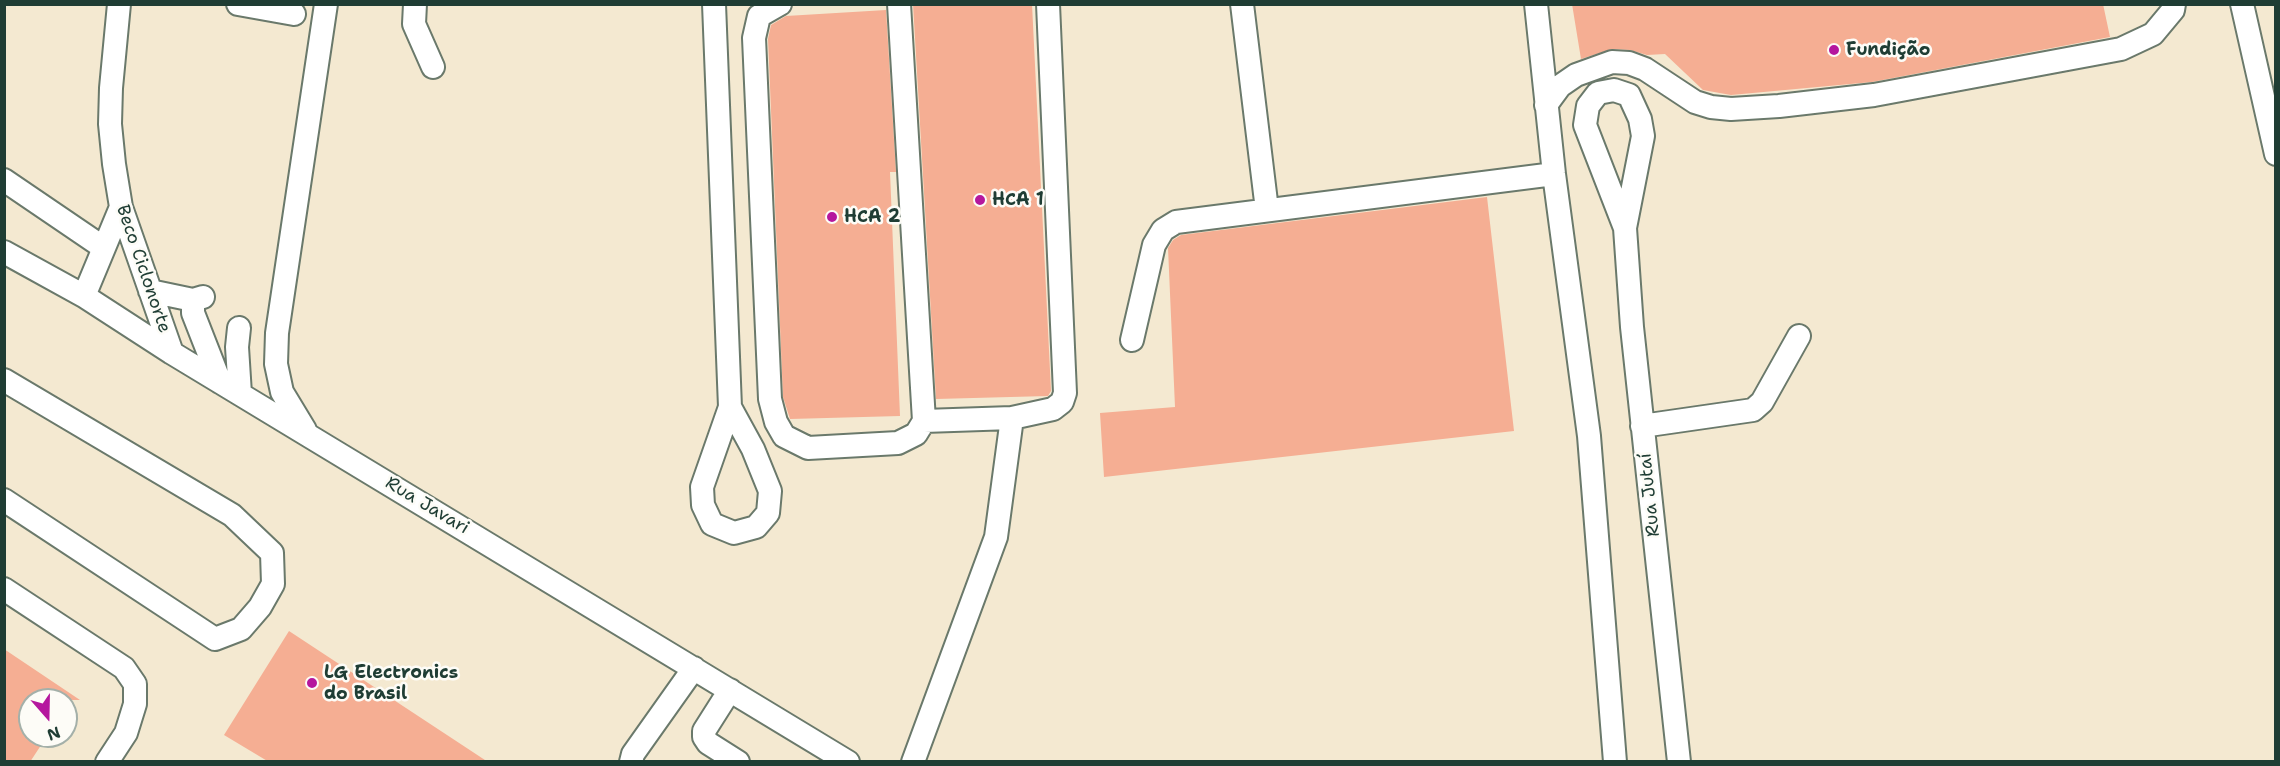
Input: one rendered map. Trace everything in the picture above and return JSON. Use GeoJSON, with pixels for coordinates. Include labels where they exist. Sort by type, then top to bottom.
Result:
{"type":"FeatureCollection","features":[{"type":"Feature","properties":{"kind":"street","name":"Beco Ciclonorte"},"geometry":{"type":"LineString","coordinates":[[119,4],[112,55],[110,124],[121,207],[172,353]]}},
{"type":"Feature","properties":{"kind":"street"},"geometry":{"type":"LineString","coordinates":[[238,4],[294,14]]}},
{"type":"Feature","properties":{"kind":"street"},"geometry":{"type":"LineString","coordinates":[[307,434],[282,392],[276,364],[278,333],[326,4]]}},
{"type":"Feature","properties":{"kind":"street"},"geometry":{"type":"LineString","coordinates":[[414,4],[414,24],[433,68]]}},
{"type":"Feature","properties":{"kind":"street"},"geometry":{"type":"LineString","coordinates":[[714,4],[730,407],[702,487],[703,505],[712,524],[734,533],[756,527],[768,513],[770,491],[753,449],[730,407]]}},
{"type":"Feature","properties":{"kind":"street"},"geometry":{"type":"LineString","coordinates":[[780,4],[759,16],[754,38],[770,399],[776,422],[784,436],[808,448],[898,443],[916,434],[924,421],[899,4]]}},
{"type":"Feature","properties":{"kind":"street"},"geometry":{"type":"LineString","coordinates":[[924,421],[1012,418],[1053,409],[1062,402],[1065,393],[1048,4]]}},
{"type":"Feature","properties":{"kind":"street"},"geometry":{"type":"LineString","coordinates":[[1242,4],[1268,210]]}},
{"type":"Feature","properties":{"kind":"street"},"geometry":{"type":"LineString","coordinates":[[1536,4],[1554,174],[1589,436],[1615,762]]}},
{"type":"Feature","properties":{"kind":"street"},"geometry":{"type":"LineString","coordinates":[[1546,105],[1560,86],[1576,75],[1612,62],[1629,63],[1645,69],[1695,102],[1712,107],[1731,109],[1779,106],[1874,95],[2121,49],[2153,34],[2173,10],[2174,4]]}},
{"type":"Feature","properties":{"kind":"street"},"geometry":{"type":"LineString","coordinates":[[2242,4],[2276,154]]}},
{"type":"Feature","properties":{"kind":"street","name":"Rua Jutaí"},"geometry":{"type":"LineString","coordinates":[[1625,228],[1585,125],[1588,106],[1598,93],[1614,90],[1629,95],[1641,119],[1643,136],[1625,228],[1642,426],[1679,762]]}},
{"type":"Feature","properties":{"kind":"street"},"geometry":{"type":"LineString","coordinates":[[1132,340],[1154,245],[1163,230],[1176,222],[1554,174]]}},
{"type":"Feature","properties":{"kind":"street"},"geometry":{"type":"LineString","coordinates":[[4,180],[104,248]]}},
{"type":"Feature","properties":{"kind":"street"},"geometry":{"type":"LineString","coordinates":[[84,296],[121,207]]}},
{"type":"Feature","properties":{"kind":"street","name":"Rua Javari"},"geometry":{"type":"LineString","coordinates":[[4,252],[84,296],[172,353],[848,762]]}},
{"type":"Feature","properties":{"kind":"street"},"geometry":{"type":"LineString","coordinates":[[150,291],[198,298],[193,313],[220,382]]}},
{"type":"Feature","properties":{"kind":"street"},"geometry":{"type":"LineString","coordinates":[[239,328],[237,347],[240,394]]}},
{"type":"Feature","properties":{"kind":"street"},"geometry":{"type":"LineString","coordinates":[[1642,426],[1754,411],[1762,402],[1799,336]]}},
{"type":"Feature","properties":{"kind":"street"},"geometry":{"type":"LineString","coordinates":[[4,380],[232,515],[272,553],[273,584],[260,607],[241,629],[215,639],[4,500]]}},
{"type":"Feature","properties":{"kind":"street"},"geometry":{"type":"LineString","coordinates":[[913,762],[996,537],[1012,418]]}},
{"type":"Feature","properties":{"kind":"street"},"geometry":{"type":"LineString","coordinates":[[4,589],[124,668],[135,684],[135,705],[126,734],[107,762]]}},
{"type":"Feature","properties":{"kind":"street"},"geometry":{"type":"LineString","coordinates":[[631,762],[633,754],[694,668]]}},
{"type":"Feature","properties":{"kind":"street"},"geometry":{"type":"LineString","coordinates":[[730,690],[704,731],[704,737],[708,743],[738,762]]}},
{"type":"Feature","properties":{"kind":"building","name":"HCA 1"},"geometry":{"type":"Polygon","coordinates":[[[913,4],[1032,4],[1051,391],[1048,396],[936,399],[913,4]]]}},
{"type":"Feature","properties":{"kind":"building","name":"Fundição"},"geometry":{"type":"Polygon","coordinates":[[[1572,4],[2103,4],[2110,37],[1872,82],[1731,95],[1703,90],[1665,54],[1647,55],[1630,50],[1612,49],[1581,59],[1572,4]]]}},
{"type":"Feature","properties":{"kind":"building","name":"HCA 2"},"geometry":{"type":"Polygon","coordinates":[[[886,10],[896,172],[890,172],[900,416],[790,419],[783,397],[768,39],[771,25],[786,16],[886,10]]]}},
{"type":"Feature","properties":{"kind":"building"},"geometry":{"type":"Polygon","coordinates":[[[1487,197],[1514,431],[1104,477],[1100,413],[1175,407],[1168,248],[1173,240],[1181,235],[1487,197]]]}},
{"type":"Feature","properties":{"kind":"building","name":"LG Electronics do Brasil"},"geometry":{"type":"Polygon","coordinates":[[[289,631],[488,762],[269,762],[224,735],[289,631]]]}},
{"type":"Feature","properties":{"kind":"building"},"geometry":{"type":"Polygon","coordinates":[[[4,649],[62,688],[18,688],[18,748],[39,748],[30,762],[4,762],[4,649]]]}},
{"type":"Feature","properties":{"kind":"place","name":"Fundição"},"geometry":{"type":"Point","coordinates":[1834,50]}},
{"type":"Feature","properties":{"kind":"place","name":"HCA 1"},"geometry":{"type":"Point","coordinates":[980,200]}},
{"type":"Feature","properties":{"kind":"place","name":"HCA 2"},"geometry":{"type":"Point","coordinates":[832,217]}},
{"type":"Feature","properties":{"kind":"place","name":"LG Electronics do Brasil"},"geometry":{"type":"Point","coordinates":[312,683]}}]}
